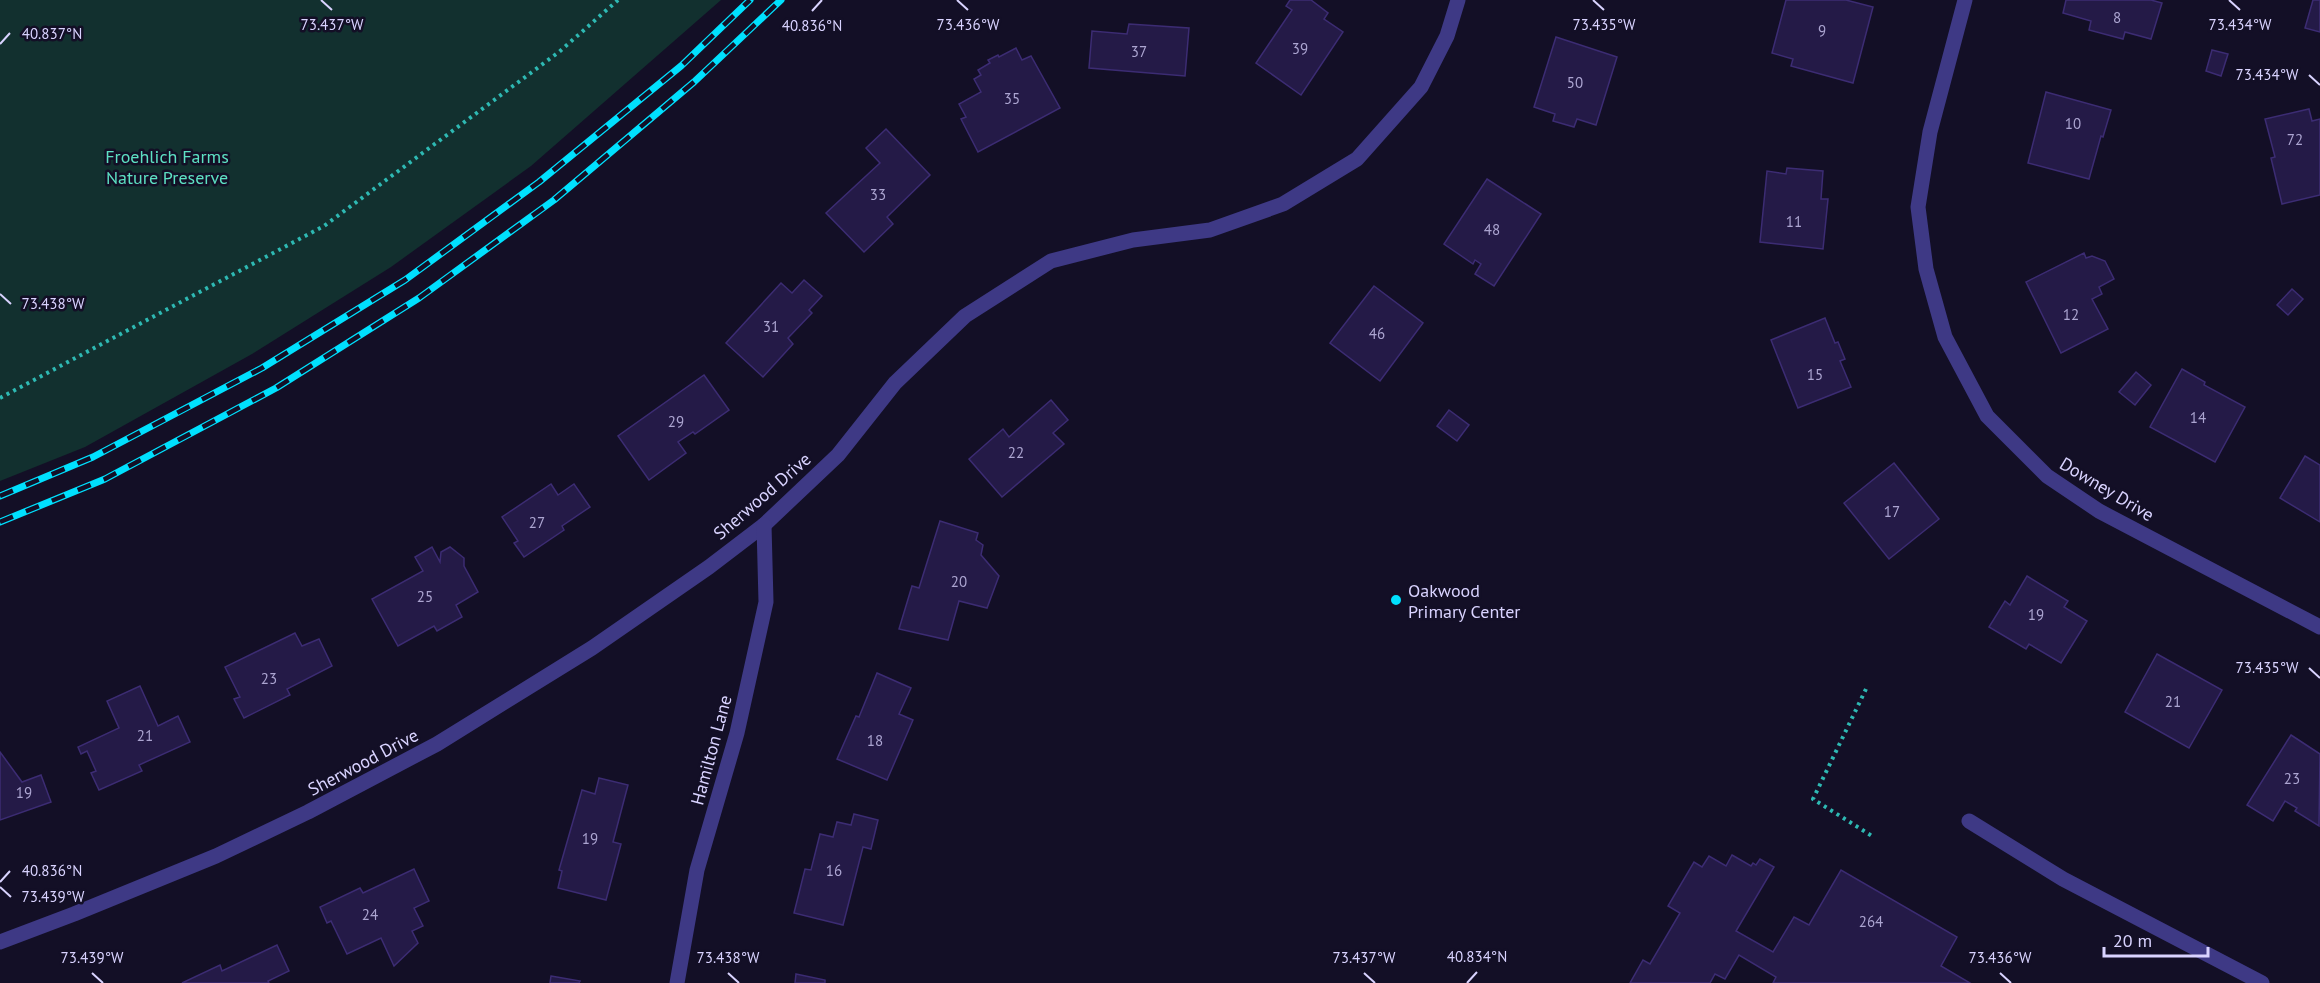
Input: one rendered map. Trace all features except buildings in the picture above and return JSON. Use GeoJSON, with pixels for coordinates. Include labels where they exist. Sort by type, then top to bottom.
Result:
{"type":"FeatureCollection","features":[{"type":"Feature","properties":{"kind":"street","name":"Sherwood Drive"},"geometry":{"type":"LineString","coordinates":[[0,942],[216,856],[308,812],[437,744],[592,648],[709,567],[764,525],[837,455],[895,383],[965,316],[1051,261],[1133,240],[1210,230],[1283,204],[1357,159],[1421,87],[1447,36],[1458,0]]}},
{"type":"Feature","properties":{"kind":"street","name":"Downey Drive"},"geometry":{"type":"LineString","coordinates":[[1965,0],[1930,132],[1918,207],[1926,269],[1945,336],[1987,416],[2047,476],[2099,511],[2320,627]]}},
{"type":"Feature","properties":{"kind":"street","name":"Hamilton Lane"},"geometry":{"type":"LineString","coordinates":[[677,983],[698,870],[737,733],[766,602],[764,525]]}},
{"type":"Feature","properties":{"kind":"street"},"geometry":{"type":"LineString","coordinates":[[1969,821],[2063,879],[2262,983]]}},
{"type":"Feature","properties":{"kind":"path"},"geometry":{"type":"LineString","coordinates":[[0,399],[324,226],[559,52],[618,0]]}},
{"type":"Feature","properties":{"kind":"path"},"geometry":{"type":"LineString","coordinates":[[1866,689],[1813,799],[1872,836]]}},
{"type":"Feature","properties":{"kind":"green space","name":"Froehlich Farms Nature Preserve"},"geometry":{"type":"Polygon","coordinates":[[[0,0],[721,0],[531,166],[391,267],[252,354],[85,447],[0,481],[0,0]]]}},
{"type":"Feature","properties":{"kind":"railway"},"geometry":{"type":"LineString","coordinates":[[0,496],[93,457],[262,368],[405,280],[539,182],[681,66],[750,0]]}},
{"type":"Feature","properties":{"kind":"railway"},"geometry":{"type":"LineString","coordinates":[[0,522],[105,479],[276,388],[419,298],[554,200],[694,82],[781,0]]}},
{"type":"Feature","properties":{"kind":"place","name":"Oakwood Primary Center"},"geometry":{"type":"Point","coordinates":[1396,600]}}]}
